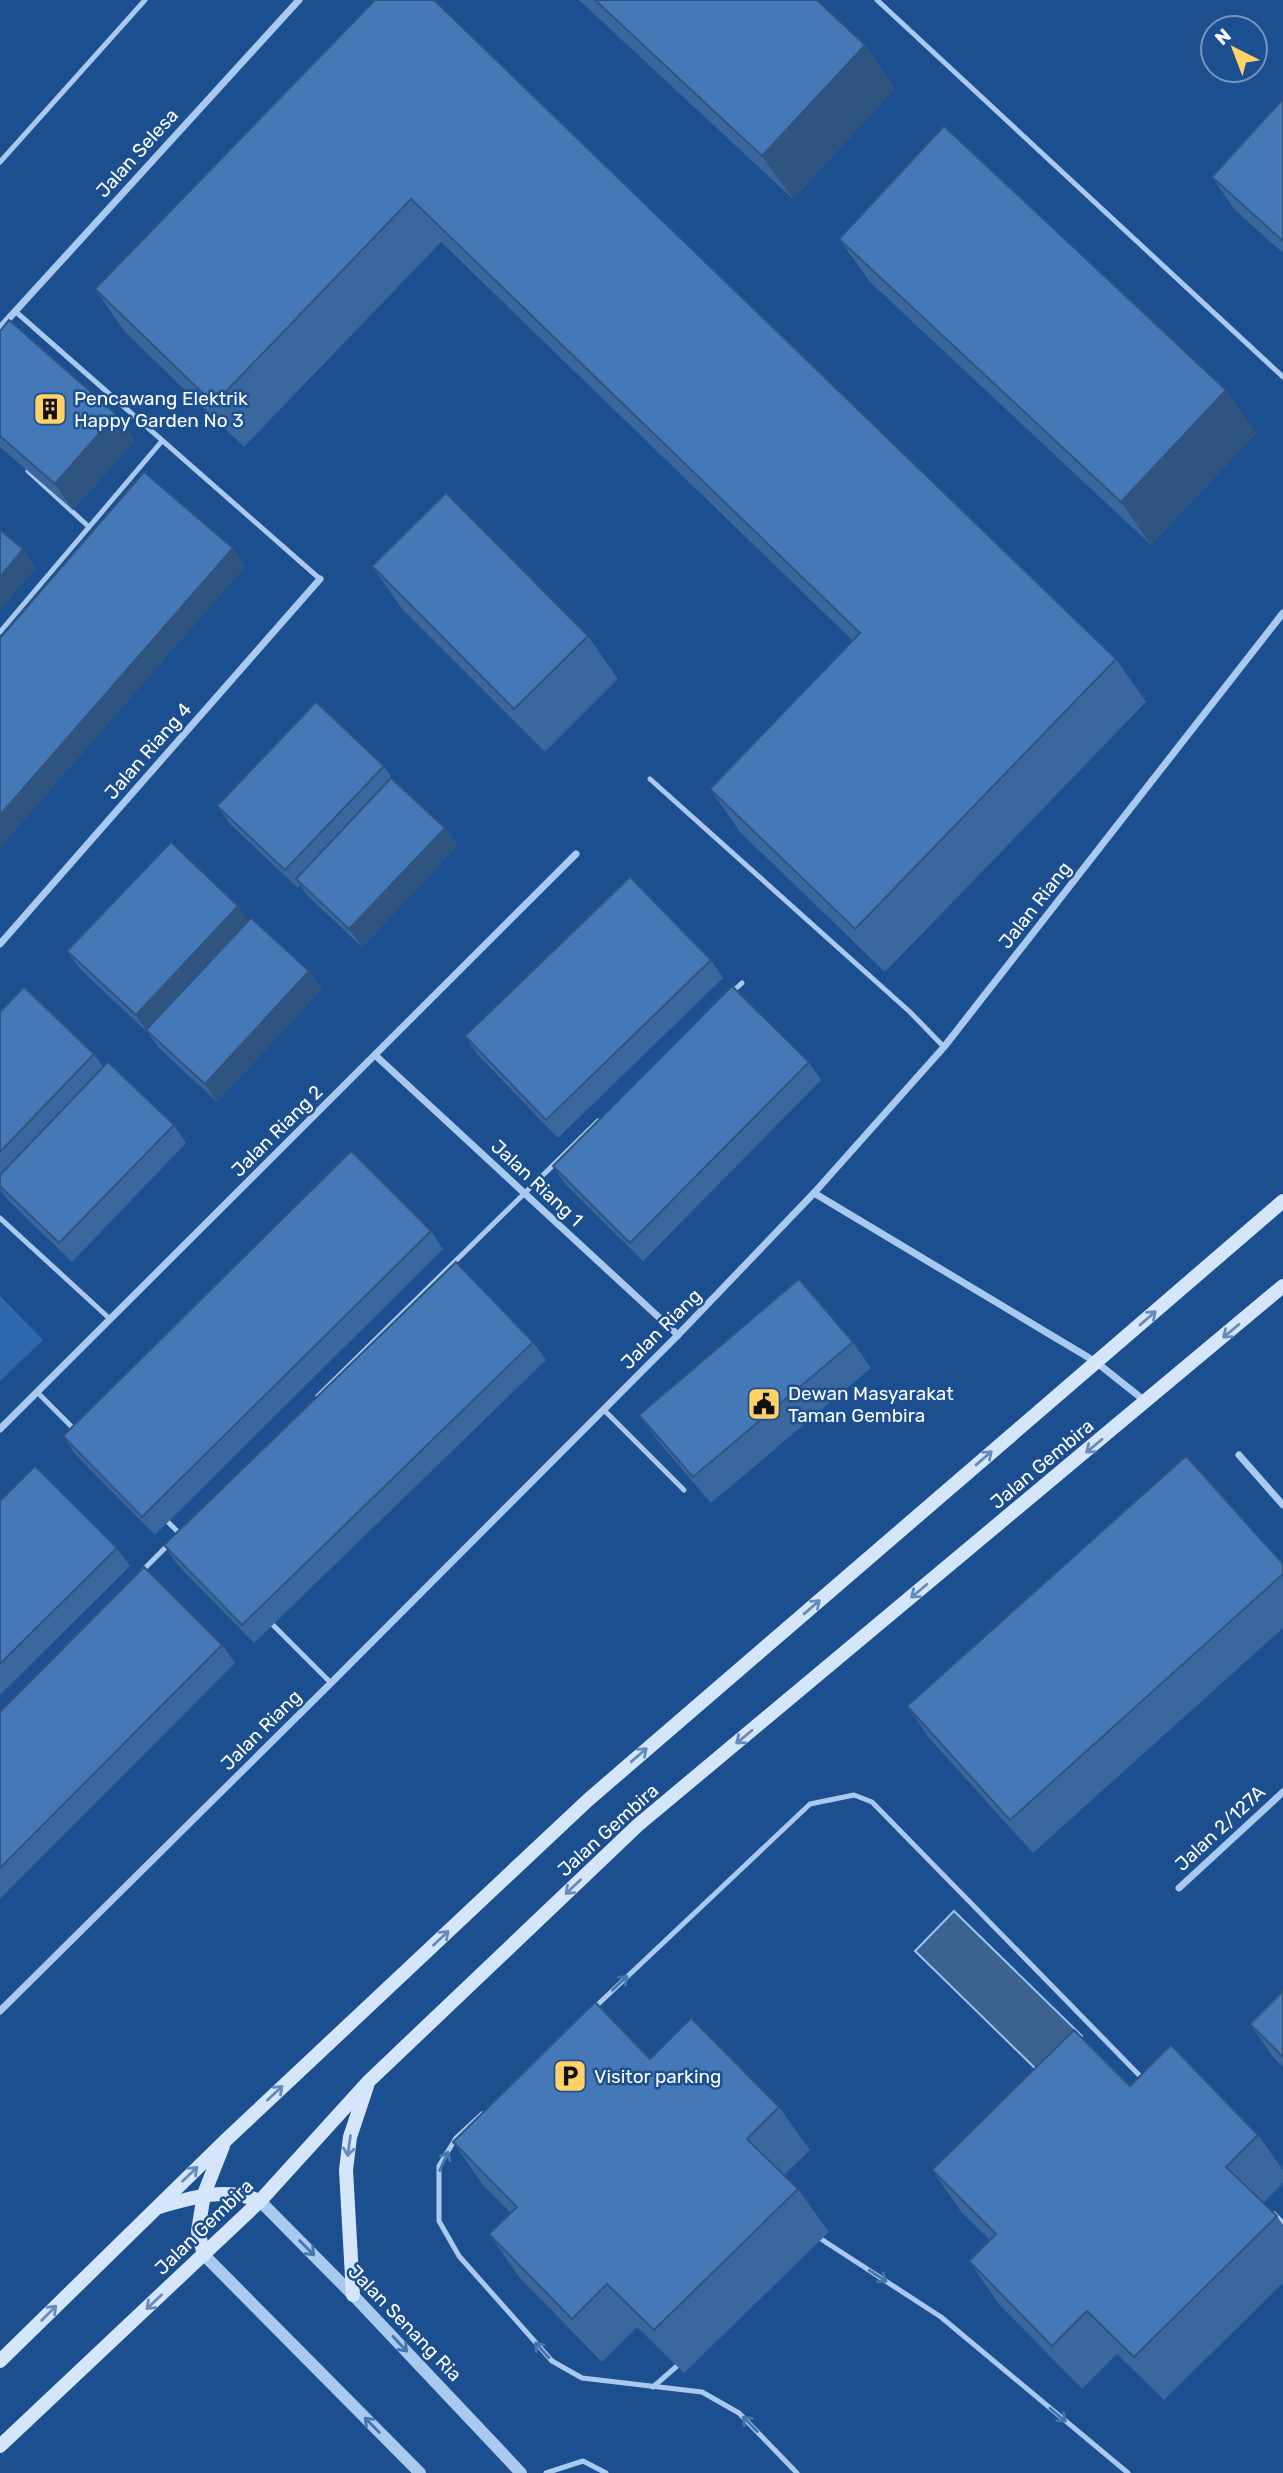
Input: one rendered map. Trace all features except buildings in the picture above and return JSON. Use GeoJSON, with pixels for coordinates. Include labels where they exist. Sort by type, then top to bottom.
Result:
{"type":"FeatureCollection","features":[{"type":"Feature","properties":{"kind":"main road","name":"Jalan Gembira"},"geometry":{"type":"LineString","coordinates":[[0,2361],[154,2208],[588,1800],[1283,1201]]}},
{"type":"Feature","properties":{"kind":"main road","name":"Jalan Gembira"},"geometry":{"type":"LineString","coordinates":[[0,2446],[260,2201],[369,2081],[638,1825],[1283,1286]]}},
{"type":"Feature","properties":{"kind":"main road"},"geometry":{"type":"LineString","coordinates":[[353,2295],[346,2170],[350,2137],[369,2081]]}},
{"type":"Feature","properties":{"kind":"main road"},"geometry":{"type":"LineString","coordinates":[[204,2255],[198,2231],[204,2194],[226,2140]]}},
{"type":"Feature","properties":{"kind":"main road"},"geometry":{"type":"LineString","coordinates":[[154,2208],[204,2194],[245,2195],[260,2201]]}},
{"type":"Feature","properties":{"kind":"street","name":"Jalan Selesa"},"geometry":{"type":"LineString","coordinates":[[0,328],[299,0]]}},
{"type":"Feature","properties":{"kind":"street","name":"Jalan Riang 4"},"geometry":{"type":"LineString","coordinates":[[0,944],[320,579]]}},
{"type":"Feature","properties":{"kind":"street","name":"Jalan Riang"},"geometry":{"type":"LineString","coordinates":[[0,2011],[678,1335],[814,1193],[944,1047],[1283,613]]}},
{"type":"Feature","properties":{"kind":"street","name":"Jalan Riang 2"},"geometry":{"type":"LineString","coordinates":[[0,1429],[576,854]]}},
{"type":"Feature","properties":{"kind":"street","name":"Jalan Riang 1"},"geometry":{"type":"LineString","coordinates":[[375,1055],[678,1335]]}},
{"type":"Feature","properties":{"kind":"street"},"geometry":{"type":"LineString","coordinates":[[814,1193],[1096,1362],[1146,1402]]}},
{"type":"Feature","properties":{"kind":"street"},"geometry":{"type":"LineString","coordinates":[[1239,1455],[1283,1505]]}},
{"type":"Feature","properties":{"kind":"street","name":"Jalan 2/127A"},"geometry":{"type":"LineString","coordinates":[[1179,1888],[1283,1792]]}},
{"type":"Feature","properties":{"kind":"street","name":"Jalan Senang Ria"},"geometry":{"type":"LineString","coordinates":[[260,2201],[521,2473]]}},
{"type":"Feature","properties":{"kind":"street"},"geometry":{"type":"LineString","coordinates":[[204,2255],[420,2473]]}},
{"type":"Feature","properties":{"kind":"lane"},"geometry":{"type":"LineString","coordinates":[[0,162],[145,0]]}},
{"type":"Feature","properties":{"kind":"lane"},"geometry":{"type":"LineString","coordinates":[[877,0],[1283,377]]}},
{"type":"Feature","properties":{"kind":"lane"},"geometry":{"type":"LineString","coordinates":[[15,312],[320,579]]}},
{"type":"Feature","properties":{"kind":"lane"},"geometry":{"type":"LineString","coordinates":[[0,632],[162,441]]}},
{"type":"Feature","properties":{"kind":"lane"},"geometry":{"type":"LineString","coordinates":[[20,463],[89,527]]}},
{"type":"Feature","properties":{"kind":"lane"},"geometry":{"type":"LineString","coordinates":[[650,779],[910,1012],[944,1047]]}},
{"type":"Feature","properties":{"kind":"lane"},"geometry":{"type":"LineString","coordinates":[[722,1002],[741,983]]}},
{"type":"Feature","properties":{"kind":"lane"},"geometry":{"type":"LineString","coordinates":[[317,1397],[603,1116]]}},
{"type":"Feature","properties":{"kind":"lane"},"geometry":{"type":"LineString","coordinates":[[0,1218],[110,1319]]}},
{"type":"Feature","properties":{"kind":"lane"},"geometry":{"type":"LineString","coordinates":[[37,1392],[85,1439]]}},
{"type":"Feature","properties":{"kind":"lane"},"geometry":{"type":"LineString","coordinates":[[603,1409],[684,1490]]}},
{"type":"Feature","properties":{"kind":"lane"},"geometry":{"type":"LineString","coordinates":[[160,1515],[189,1543]]}},
{"type":"Feature","properties":{"kind":"lane"},"geometry":{"type":"LineString","coordinates":[[132,1581],[189,1524]]}},
{"type":"Feature","properties":{"kind":"lane"},"geometry":{"type":"LineString","coordinates":[[265,1618],[331,1683]]}},
{"type":"Feature","properties":{"kind":"lane"},"geometry":{"type":"LineString","coordinates":[[588,2014],[810,1804],[854,1795],[872,1802],[1149,2086]]}},
{"type":"Feature","properties":{"kind":"lane"},"geometry":{"type":"LineString","coordinates":[[486,2110],[456,2138],[439,2166],[439,2221],[459,2256],[552,2361],[582,2378],[702,2392],[739,2413],[797,2473]]}},
{"type":"Feature","properties":{"kind":"lane"},"geometry":{"type":"LineString","coordinates":[[1273,2213],[1283,2223]]}},
{"type":"Feature","properties":{"kind":"lane"},"geometry":{"type":"LineString","coordinates":[[821,2239],[940,2317],[1128,2473]]}},
{"type":"Feature","properties":{"kind":"lane"},"geometry":{"type":"LineString","coordinates":[[653,2387],[677,2366]]}},
{"type":"Feature","properties":{"kind":"lane"},"geometry":{"type":"LineString","coordinates":[[546,2473],[583,2462],[606,2473]]}},
{"type":"Feature","properties":{"kind":"shaded area"},"geometry":{"type":"Polygon","coordinates":[[[0,1296],[43,1340],[0,1381],[0,1296]]]}},
{"type":"Feature","properties":{"kind":"shaded area"},"geometry":{"type":"Polygon","coordinates":[[[954,1911],[1082,2036],[1043,2076],[915,1951],[954,1911]]]}},
{"type":"Feature","properties":{"kind":"place","name":"Pencawang Elektrik Happy Garden No 3"},"geometry":{"type":"Point","coordinates":[50,409]}},
{"type":"Feature","properties":{"kind":"place","name":"Dewan Masyarakat Taman Gembira"},"geometry":{"type":"Point","coordinates":[764,1404]}},
{"type":"Feature","properties":{"kind":"place","name":"Visitor parking"},"geometry":{"type":"Point","coordinates":[570,2076]}}]}
